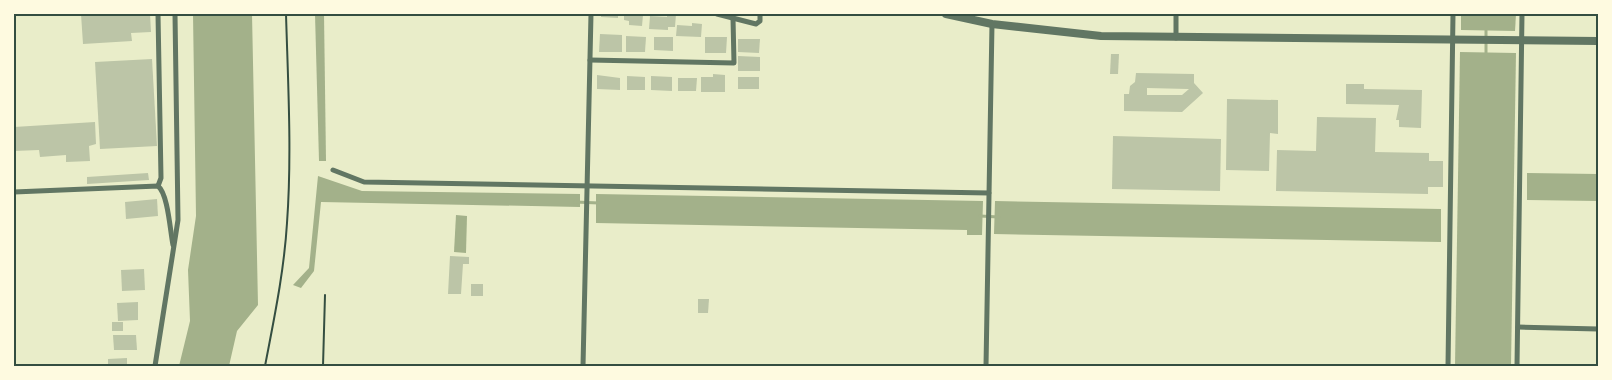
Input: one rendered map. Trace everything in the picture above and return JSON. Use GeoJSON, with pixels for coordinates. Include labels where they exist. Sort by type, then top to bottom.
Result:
{"type":"FeatureCollection","features":[{"type":"Feature","properties":{"kind":"street"},"geometry":{"type":"LineString","coordinates":[[158,14],[161,178],[158,186]]}},
{"type":"Feature","properties":{"kind":"street"},"geometry":{"type":"LineString","coordinates":[[155,366],[178,220],[175,14]]}},
{"type":"Feature","properties":{"kind":"street"},"geometry":{"type":"LineString","coordinates":[[583,366],[591,14]]}},
{"type":"Feature","properties":{"kind":"street"},"geometry":{"type":"LineString","coordinates":[[717,14],[756,24],[760,21],[760,14]]}},
{"type":"Feature","properties":{"kind":"street"},"geometry":{"type":"LineString","coordinates":[[946,14],[992,24],[1101,36],[1598,41]]}},
{"type":"Feature","properties":{"kind":"street"},"geometry":{"type":"LineString","coordinates":[[1176,14],[1176,38]]}},
{"type":"Feature","properties":{"kind":"street"},"geometry":{"type":"LineString","coordinates":[[1448,366],[1453,14]]}},
{"type":"Feature","properties":{"kind":"street"},"geometry":{"type":"LineString","coordinates":[[1517,366],[1522,14]]}},
{"type":"Feature","properties":{"kind":"street"},"geometry":{"type":"LineString","coordinates":[[590,60],[734,63],[734,18]]}},
{"type":"Feature","properties":{"kind":"street"},"geometry":{"type":"LineString","coordinates":[[986,366],[992,24]]}},
{"type":"Feature","properties":{"kind":"street"},"geometry":{"type":"LineString","coordinates":[[333,170],[364,182],[989,193]]}},
{"type":"Feature","properties":{"kind":"street"},"geometry":{"type":"LineString","coordinates":[[14,192],[158,186]]}},
{"type":"Feature","properties":{"kind":"street"},"geometry":{"type":"LineString","coordinates":[[158,186],[166,197],[166,214],[174,251]]}},
{"type":"Feature","properties":{"kind":"street"},"geometry":{"type":"LineString","coordinates":[[1518,327],[1598,329]]}},
{"type":"Feature","properties":{"kind":"path"},"geometry":{"type":"LineString","coordinates":[[265,366],[281,284],[287,224],[289,166],[286,14]]}},
{"type":"Feature","properties":{"kind":"path"},"geometry":{"type":"LineString","coordinates":[[324,366],[325,295]]}},
{"type":"Feature","properties":{"kind":"shaded area"},"geometry":{"type":"Polygon","coordinates":[[[193,14],[252,14],[258,305],[237,331],[229,366],[179,366],[190,321],[188,270],[196,216],[193,14]]]}},
{"type":"Feature","properties":{"kind":"shaded area"},"geometry":{"type":"Polygon","coordinates":[[[315,14],[324,14],[326,161],[319,161],[315,14]]]}},
{"type":"Feature","properties":{"kind":"shaded area"},"geometry":{"type":"Polygon","coordinates":[[[1461,14],[1516,14],[1515,31],[1461,30],[1461,14]]]}},
{"type":"Feature","properties":{"kind":"shaded area"},"geometry":{"type":"Polygon","coordinates":[[[1460,52],[1516,53],[1511,366],[1455,366],[1460,52]]]}},
{"type":"Feature","properties":{"kind":"shaded area"},"geometry":{"type":"Polygon","coordinates":[[[1527,173],[1598,174],[1598,201],[1527,200],[1527,173]]]}},
{"type":"Feature","properties":{"kind":"shaded area"},"geometry":{"type":"Polygon","coordinates":[[[318,176],[362,191],[580,194],[580,207],[321,202],[314,271],[301,288],[293,285],[309,268],[318,176]]]}},
{"type":"Feature","properties":{"kind":"shaded area"},"geometry":{"type":"Polygon","coordinates":[[[596,194],[983,201],[982,235],[967,235],[967,230],[596,223],[596,194]]]}},
{"type":"Feature","properties":{"kind":"shaded area"},"geometry":{"type":"Polygon","coordinates":[[[995,201],[1441,209],[1441,242],[994,234],[995,201]]]}},
{"type":"Feature","properties":{"kind":"shaded area"},"geometry":{"type":"Polygon","coordinates":[[[456,215],[467,216],[466,253],[454,252],[456,215]]]}},
{"type":"Feature","properties":{"kind":"building"},"geometry":{"type":"Polygon","coordinates":[[[81,14],[150,14],[151,32],[131,33],[132,41],[83,44],[81,14]]]}},
{"type":"Feature","properties":{"kind":"building"},"geometry":{"type":"Polygon","coordinates":[[[601,14],[618,14],[618,18],[601,17],[601,14]]]}},
{"type":"Feature","properties":{"kind":"building"},"geometry":{"type":"Polygon","coordinates":[[[624,14],[643,15],[642,26],[629,25],[629,21],[624,20],[624,14]]]}},
{"type":"Feature","properties":{"kind":"building"},"geometry":{"type":"Polygon","coordinates":[[[667,14],[676,14],[675,27],[668,27],[668,30],[649,29],[650,16],[667,17],[667,14]]]}},
{"type":"Feature","properties":{"kind":"building"},"geometry":{"type":"Polygon","coordinates":[[[692,23],[702,24],[701,37],[676,36],[677,25],[692,26],[692,23]]]}},
{"type":"Feature","properties":{"kind":"building"},"geometry":{"type":"Polygon","coordinates":[[[600,34],[622,35],[622,52],[599,52],[600,34]]]}},
{"type":"Feature","properties":{"kind":"building"},"geometry":{"type":"Polygon","coordinates":[[[626,36],[646,37],[645,52],[626,52],[626,36]]]}},
{"type":"Feature","properties":{"kind":"building"},"geometry":{"type":"Polygon","coordinates":[[[654,37],[673,37],[673,51],[654,50],[654,37]]]}},
{"type":"Feature","properties":{"kind":"building"},"geometry":{"type":"Polygon","coordinates":[[[705,37],[727,37],[726,53],[705,53],[705,37]]]}},
{"type":"Feature","properties":{"kind":"building"},"geometry":{"type":"Polygon","coordinates":[[[738,39],[760,39],[759,53],[738,52],[738,39]]]}},
{"type":"Feature","properties":{"kind":"building"},"geometry":{"type":"Polygon","coordinates":[[[1111,54],[1119,54],[1118,74],[1110,74],[1111,54]]]}},
{"type":"Feature","properties":{"kind":"building"},"geometry":{"type":"Polygon","coordinates":[[[738,56],[760,57],[760,71],[738,71],[738,56]]]}},
{"type":"Feature","properties":{"kind":"building"},"geometry":{"type":"Polygon","coordinates":[[[152,59],[157,146],[100,149],[95,62],[152,59]]]}},
{"type":"Feature","properties":{"kind":"building"},"geometry":{"type":"Polygon","coordinates":[[[1136,73],[1194,74],[1194,83],[1203,93],[1182,112],[1124,111],[1124,94],[1129,94],[1130,86],[1135,82],[1136,73]],[[1147,88],[1147,95],[1182,95],[1189,89],[1147,88]]]}},
{"type":"Feature","properties":{"kind":"building"},"geometry":{"type":"Polygon","coordinates":[[[713,74],[725,75],[725,92],[701,92],[701,77],[713,77],[713,74]]]}},
{"type":"Feature","properties":{"kind":"building"},"geometry":{"type":"Polygon","coordinates":[[[597,75],[620,78],[620,90],[597,89],[597,75]]]}},
{"type":"Feature","properties":{"kind":"building"},"geometry":{"type":"Polygon","coordinates":[[[627,76],[645,77],[645,90],[627,90],[627,76]]]}},
{"type":"Feature","properties":{"kind":"building"},"geometry":{"type":"Polygon","coordinates":[[[651,76],[672,77],[672,91],[651,90],[651,76]]]}},
{"type":"Feature","properties":{"kind":"building"},"geometry":{"type":"Polygon","coordinates":[[[738,77],[759,77],[759,89],[738,89],[738,77]]]}},
{"type":"Feature","properties":{"kind":"building"},"geometry":{"type":"Polygon","coordinates":[[[678,78],[697,78],[696,91],[678,91],[678,78]]]}},
{"type":"Feature","properties":{"kind":"building"},"geometry":{"type":"Polygon","coordinates":[[[1346,84],[1364,84],[1364,89],[1422,90],[1421,128],[1399,127],[1399,120],[1396,120],[1399,105],[1346,104],[1346,84]]]}},
{"type":"Feature","properties":{"kind":"building"},"geometry":{"type":"Polygon","coordinates":[[[1227,99],[1278,100],[1278,134],[1270,133],[1269,171],[1226,170],[1227,99]]]}},
{"type":"Feature","properties":{"kind":"building"},"geometry":{"type":"Polygon","coordinates":[[[1317,117],[1376,118],[1375,152],[1429,153],[1429,161],[1443,161],[1443,187],[1428,187],[1428,194],[1276,191],[1277,150],[1316,151],[1317,117]]]}},
{"type":"Feature","properties":{"kind":"building"},"geometry":{"type":"Polygon","coordinates":[[[95,122],[96,144],[89,146],[90,161],[66,162],[66,155],[40,157],[39,150],[14,151],[14,127],[95,122]]]}},
{"type":"Feature","properties":{"kind":"building"},"geometry":{"type":"Polygon","coordinates":[[[1113,136],[1221,139],[1220,191],[1112,189],[1113,136]]]}},
{"type":"Feature","properties":{"kind":"building"},"geometry":{"type":"Polygon","coordinates":[[[148,173],[149,180],[87,184],[87,177],[148,173]]]}},
{"type":"Feature","properties":{"kind":"building"},"geometry":{"type":"Polygon","coordinates":[[[157,199],[158,216],[126,219],[125,202],[157,199]]]}},
{"type":"Feature","properties":{"kind":"building"},"geometry":{"type":"Polygon","coordinates":[[[450,256],[469,257],[469,264],[463,264],[461,294],[448,294],[450,256]]]}},
{"type":"Feature","properties":{"kind":"building"},"geometry":{"type":"Polygon","coordinates":[[[144,269],[145,290],[122,291],[121,270],[144,269]]]}},
{"type":"Feature","properties":{"kind":"building"},"geometry":{"type":"Polygon","coordinates":[[[471,284],[483,284],[483,296],[471,296],[471,284]]]}},
{"type":"Feature","properties":{"kind":"building"},"geometry":{"type":"Polygon","coordinates":[[[698,299],[709,299],[708,313],[698,313],[698,299]]]}},
{"type":"Feature","properties":{"kind":"building"},"geometry":{"type":"Polygon","coordinates":[[[138,302],[138,320],[118,321],[117,303],[138,302]]]}},
{"type":"Feature","properties":{"kind":"building"},"geometry":{"type":"Polygon","coordinates":[[[112,322],[123,322],[123,331],[112,331],[112,322]]]}},
{"type":"Feature","properties":{"kind":"building"},"geometry":{"type":"Polygon","coordinates":[[[113,335],[136,335],[137,350],[114,350],[113,335]]]}},
{"type":"Feature","properties":{"kind":"building"},"geometry":{"type":"Polygon","coordinates":[[[127,358],[127,366],[108,366],[108,359],[127,358]]]}},
{"type":"Feature","properties":{"kind":"waterway"},"geometry":{"type":"LineString","coordinates":[[1486,27],[1486,56]]}},
{"type":"Feature","properties":{"kind":"waterway"},"geometry":{"type":"LineString","coordinates":[[575,202],[599,203]]}},
{"type":"Feature","properties":{"kind":"waterway"},"geometry":{"type":"LineString","coordinates":[[980,216],[999,217]]}}]}
